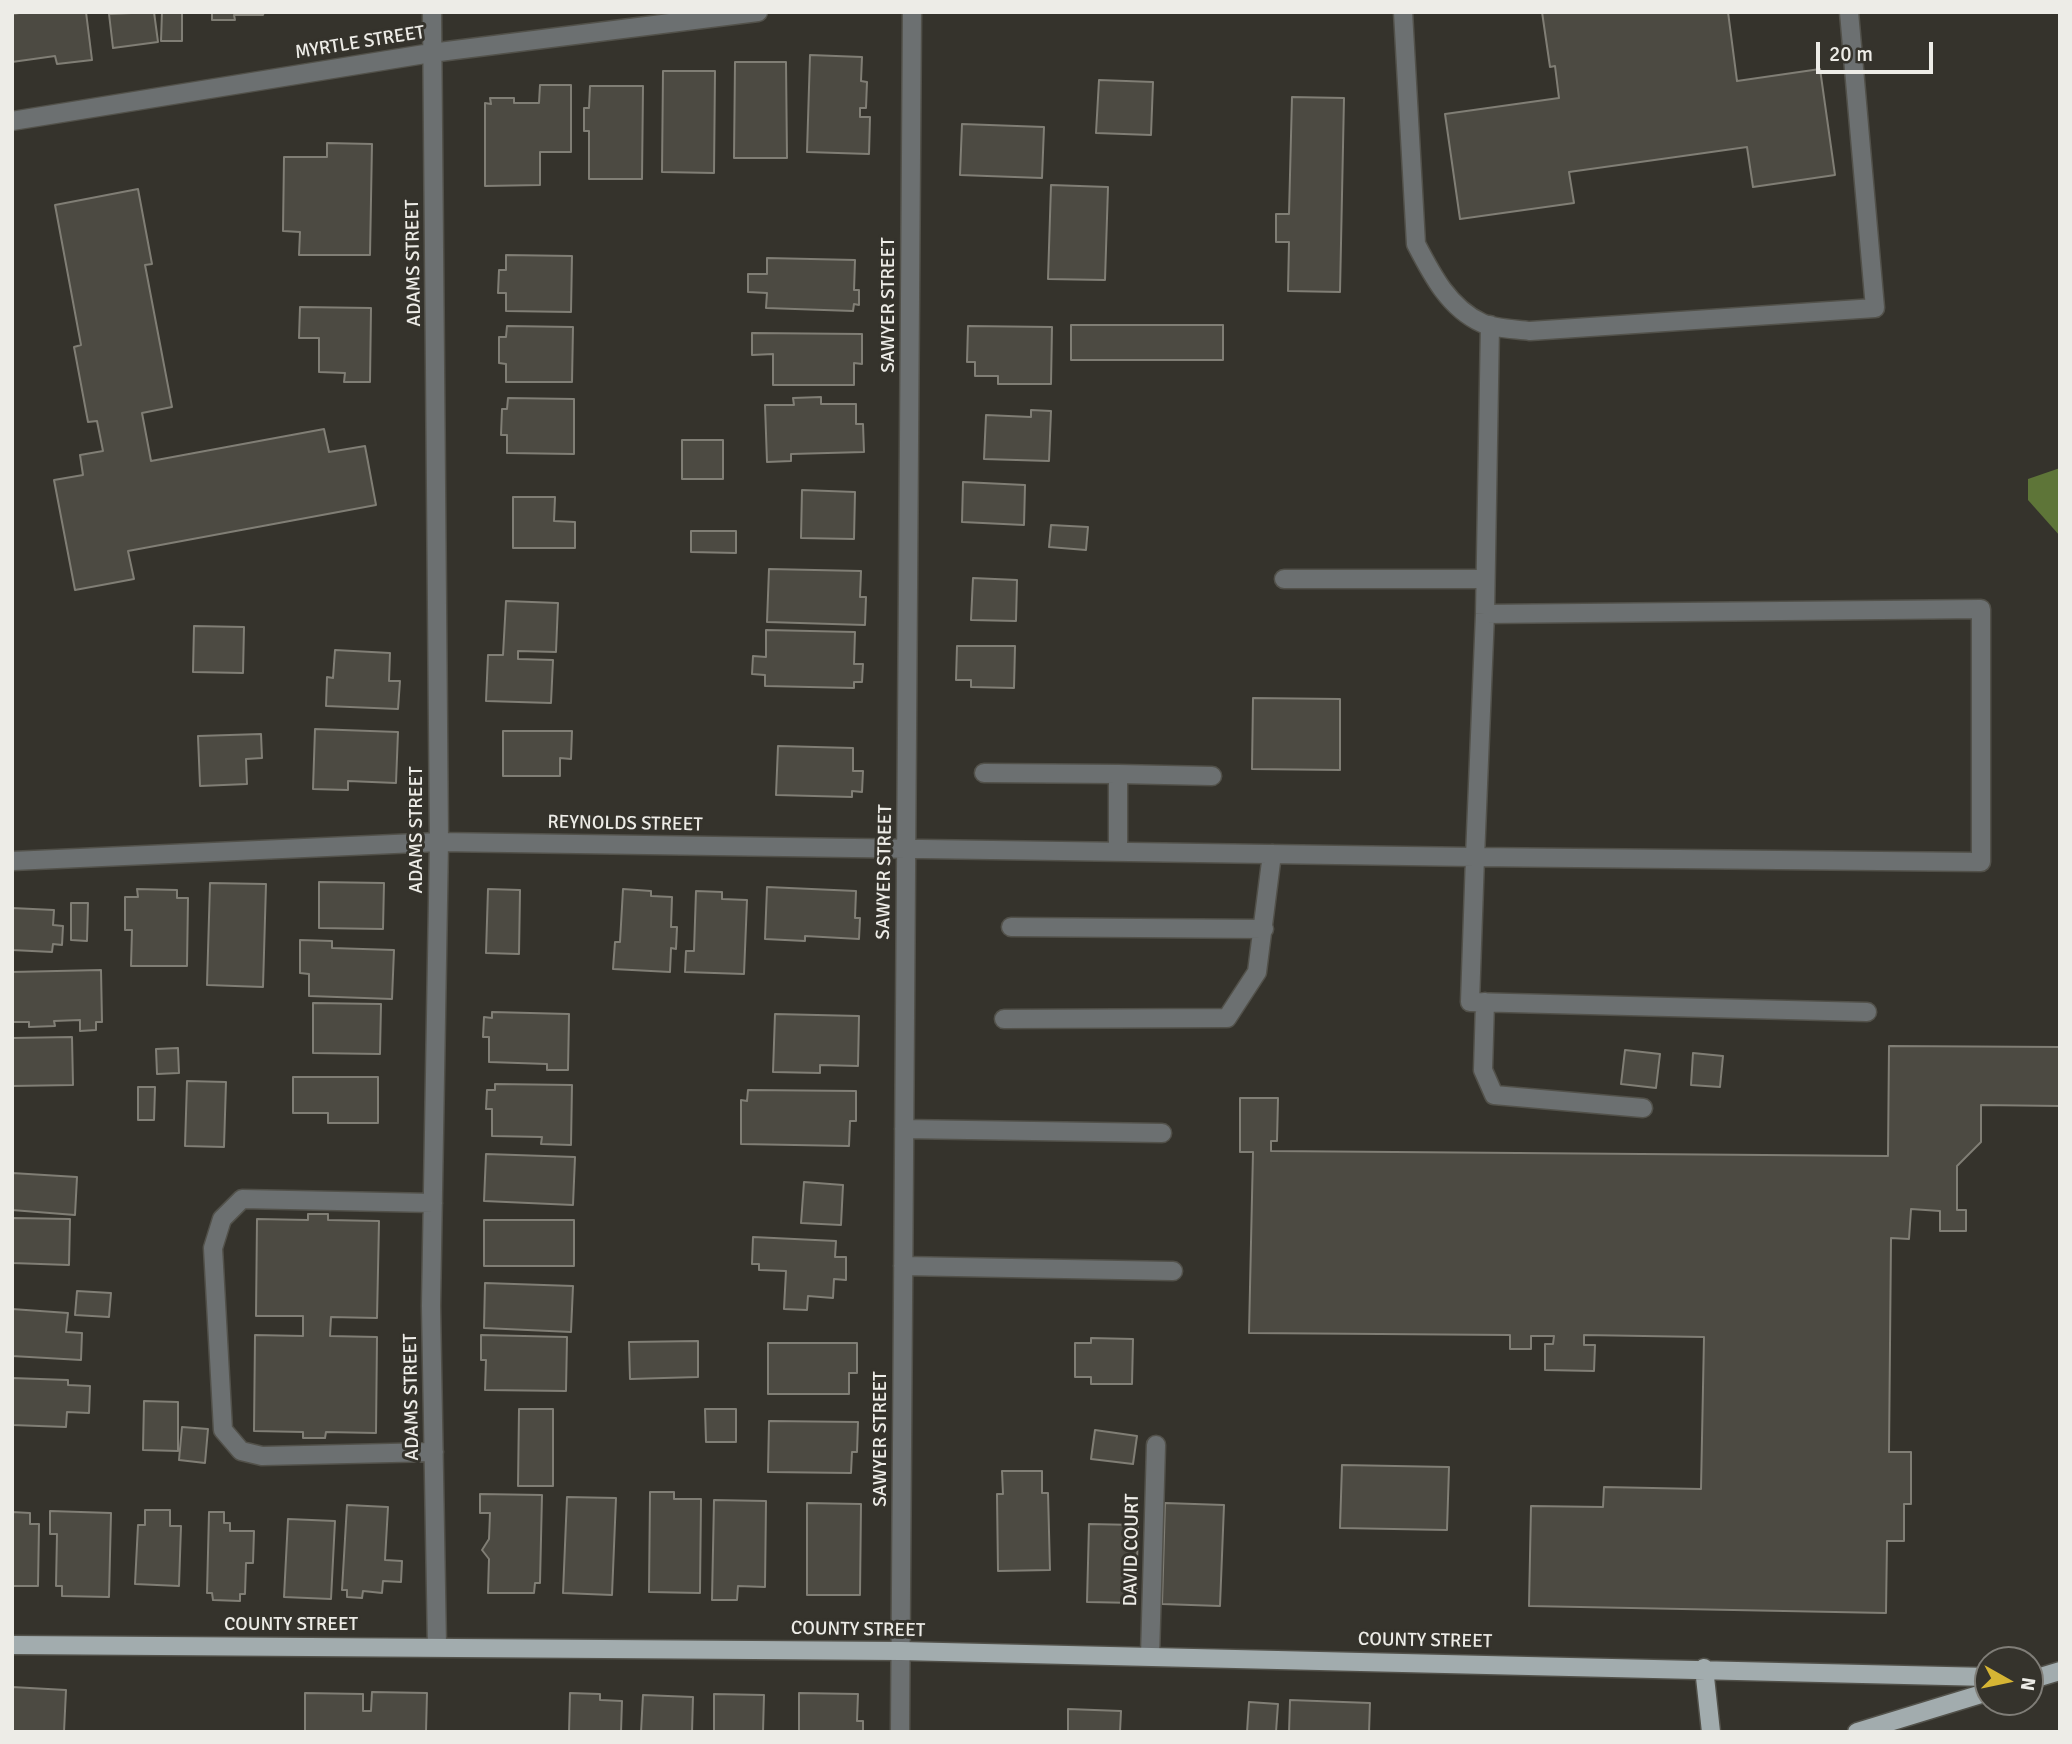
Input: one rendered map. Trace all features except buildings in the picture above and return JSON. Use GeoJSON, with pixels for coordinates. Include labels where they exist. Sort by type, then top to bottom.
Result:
{"type":"FeatureCollection","features":[{"type":"Feature","properties":{"kind":"main road","name":"COUNTY STREET"},"geometry":{"type":"LineString","coordinates":[[12,1645],[901,1651],[1704,1668],[1974,1677]]}},
{"type":"Feature","properties":{"kind":"main road"},"geometry":{"type":"LineString","coordinates":[[1704,1668],[1712,1732]]}},
{"type":"Feature","properties":{"kind":"main road"},"geometry":{"type":"LineString","coordinates":[[1857,1732],[1974,1696]]}},
{"type":"Feature","properties":{"kind":"street","name":"ADAMS STREET"},"geometry":{"type":"LineString","coordinates":[[432,12],[439,842],[433,1203],[437,1647]]}},
{"type":"Feature","properties":{"kind":"street","name":"MYRTLE STREET"},"geometry":{"type":"LineString","coordinates":[[12,121],[431,53],[758,12]]}},
{"type":"Feature","properties":{"kind":"street","name":"SAWYER STREET"},"geometry":{"type":"LineString","coordinates":[[900,1732],[912,12]]}},
{"type":"Feature","properties":{"kind":"street"},"geometry":{"type":"LineString","coordinates":[[1403,12],[1416,244],[1432,276],[1458,308],[1490,325],[1530,331],[1875,308],[1849,12]]}},
{"type":"Feature","properties":{"kind":"street"},"geometry":{"type":"LineString","coordinates":[[1490,325],[1485,614],[1470,1002],[1867,1012]]}},
{"type":"Feature","properties":{"kind":"street"},"geometry":{"type":"LineString","coordinates":[[1284,579],[1485,579]]}},
{"type":"Feature","properties":{"kind":"street","name":"REYNOLDS STREET"},"geometry":{"type":"LineString","coordinates":[[12,861],[439,842],[1981,862],[1982,609],[1485,614]]}},
{"type":"Feature","properties":{"kind":"street"},"geometry":{"type":"LineString","coordinates":[[985,773],[1212,776]]}},
{"type":"Feature","properties":{"kind":"street"},"geometry":{"type":"LineString","coordinates":[[1118,774],[1118,852]]}},
{"type":"Feature","properties":{"kind":"street"},"geometry":{"type":"LineString","coordinates":[[1004,1019],[1227,1017],[1258,972],[1272,854]]}},
{"type":"Feature","properties":{"kind":"street"},"geometry":{"type":"LineString","coordinates":[[1011,928],[1264,929]]}},
{"type":"Feature","properties":{"kind":"street"},"geometry":{"type":"LineString","coordinates":[[1485,1002],[1483,1070],[1494,1095],[1643,1108]]}},
{"type":"Feature","properties":{"kind":"street"},"geometry":{"type":"LineString","coordinates":[[904,1129],[1162,1133]]}},
{"type":"Feature","properties":{"kind":"street"},"geometry":{"type":"LineString","coordinates":[[433,1203],[242,1199],[222,1219],[213,1248],[223,1430],[241,1451],[262,1456],[434,1452]]}},
{"type":"Feature","properties":{"kind":"street"},"geometry":{"type":"LineString","coordinates":[[903,1266],[1173,1271]]}},
{"type":"Feature","properties":{"kind":"street","name":"DAVID COURT"},"geometry":{"type":"LineString","coordinates":[[1150,1656],[1156,1445]]}},
{"type":"Feature","properties":{"kind":"green space"},"geometry":{"type":"Polygon","coordinates":[[[2060,468],[2060,536],[2028,500],[2028,479],[2060,468]]]}}]}
